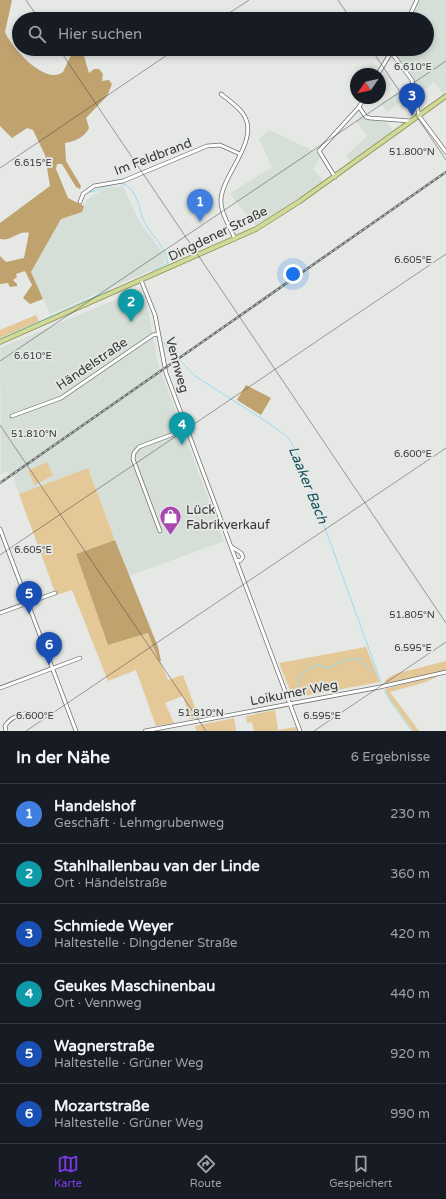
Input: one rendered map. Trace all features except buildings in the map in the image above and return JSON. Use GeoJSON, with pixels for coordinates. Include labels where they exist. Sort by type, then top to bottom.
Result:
{"type":"FeatureCollection","features":[{"type":"Feature","properties":{"kind":"main road","name":"Dingdener Straße"},"geometry":{"type":"LineString","coordinates":[[0,342],[235,239],[274,218],[446,96]]}},
{"type":"Feature","properties":{"kind":"street"},"geometry":{"type":"LineString","coordinates":[[411,12],[417,0]]}},
{"type":"Feature","properties":{"kind":"street"},"geometry":{"type":"LineString","coordinates":[[382,68],[388,56]]}},
{"type":"Feature","properties":{"kind":"street"},"geometry":{"type":"LineString","coordinates":[[396,56],[412,80],[419,116],[446,152]]}},
{"type":"Feature","properties":{"kind":"street"},"geometry":{"type":"LineString","coordinates":[[221,94],[245,117],[248,133],[223,190],[221,199],[223,211],[235,239]]}},
{"type":"Feature","properties":{"kind":"street"},"geometry":{"type":"LineString","coordinates":[[335,176],[319,151],[361,104]]}},
{"type":"Feature","properties":{"kind":"street"},"geometry":{"type":"LineString","coordinates":[[359,107],[366,117],[411,121]]}},
{"type":"Feature","properties":{"kind":"street","name":"Im Feldbrand"},"geometry":{"type":"LineString","coordinates":[[80,202],[83,194],[94,186],[124,181],[207,146],[220,145],[240,154]]}},
{"type":"Feature","properties":{"kind":"street","name":"Vennweg"},"geometry":{"type":"LineString","coordinates":[[142,280],[153,307],[164,368],[300,731]]}},
{"type":"Feature","properties":{"kind":"street","name":"Händelstraße"},"geometry":{"type":"LineString","coordinates":[[12,416],[61,398],[153,335],[158,334]]}},
{"type":"Feature","properties":{"kind":"street"},"geometry":{"type":"LineString","coordinates":[[160,531],[133,459],[134,453],[139,447],[187,429]]}},
{"type":"Feature","properties":{"kind":"street"},"geometry":{"type":"LineString","coordinates":[[0,529],[1,536],[76,731]]}},
{"type":"Feature","properties":{"kind":"street","name":"Vennweg"},"geometry":{"type":"LineString","coordinates":[[230,545],[242,555],[242,560],[236,560]]}},
{"type":"Feature","properties":{"kind":"street"},"geometry":{"type":"LineString","coordinates":[[0,613],[55,593]]}},
{"type":"Feature","properties":{"kind":"street"},"geometry":{"type":"LineString","coordinates":[[0,688],[80,658]]}},
{"type":"Feature","properties":{"kind":"street","name":"Loikumer Weg"},"geometry":{"type":"LineString","coordinates":[[147,731],[380,687],[446,672]]}},
{"type":"Feature","properties":{"kind":"street"},"geometry":{"type":"LineString","coordinates":[[6,731],[5,726],[8,722],[21,713],[35,714]]}},
{"type":"Feature","properties":{"kind":"shaded area"},"geometry":{"type":"Polygon","coordinates":[[[0,0],[12,0],[5,32],[12,44],[12,56],[22,56],[38,69],[47,74],[56,75],[63,72],[71,56],[84,56],[89,73],[94,69],[99,69],[103,74],[102,81],[109,80],[112,84],[107,96],[86,118],[89,128],[85,134],[65,143],[66,161],[81,186],[80,189],[76,187],[62,164],[57,164],[56,169],[68,198],[84,206],[82,212],[61,219],[31,272],[43,299],[30,304],[23,298],[32,285],[25,271],[16,274],[17,277],[13,280],[17,286],[10,287],[8,283],[0,284],[0,256],[6,262],[24,258],[29,233],[21,233],[8,239],[0,239],[0,223],[50,186],[45,155],[33,130],[27,128],[12,138],[0,126],[0,0]]]}},
{"type":"Feature","properties":{"kind":"shaded area"},"geometry":{"type":"Polygon","coordinates":[[[420,0],[446,0],[446,91],[443,94],[434,82],[414,98],[413,93],[387,112],[382,104],[386,104],[386,100],[412,84],[409,76],[393,56],[434,56],[434,12],[414,12],[420,0]]]}},
{"type":"Feature","properties":{"kind":"shaded area"},"geometry":{"type":"Polygon","coordinates":[[[362,114],[369,119],[386,121],[393,130],[350,161],[346,156],[367,136],[356,121],[362,114]]]}},
{"type":"Feature","properties":{"kind":"shaded area"},"geometry":{"type":"Polygon","coordinates":[[[269,130],[316,152],[320,158],[313,170],[324,180],[275,215],[255,225],[231,195],[232,192],[272,167],[259,139],[269,130]]]}},
{"type":"Feature","properties":{"kind":"shaded area"},"geometry":{"type":"Polygon","coordinates":[[[123,186],[138,219],[164,255],[165,261],[163,264],[147,272],[50,314],[31,272],[38,257],[61,219],[82,212],[86,200],[106,188],[123,186]]]}},
{"type":"Feature","properties":{"kind":"shaded area"},"geometry":{"type":"Polygon","coordinates":[[[141,289],[148,309],[158,364],[224,541],[129,576],[88,468],[19,494],[14,478],[6,471],[1,474],[0,348],[141,289]]]}},
{"type":"Feature","properties":{"kind":"shaded area"},"geometry":{"type":"Polygon","coordinates":[[[36,315],[39,321],[0,338],[0,330],[36,315]]]}},
{"type":"Feature","properties":{"kind":"shaded area"},"geometry":{"type":"Polygon","coordinates":[[[246,385],[271,398],[261,415],[237,400],[246,385]]]}},
{"type":"Feature","properties":{"kind":"shaded area"},"geometry":{"type":"Polygon","coordinates":[[[47,462],[53,475],[35,485],[28,471],[47,462]]]}},
{"type":"Feature","properties":{"kind":"shaded area"},"geometry":{"type":"Polygon","coordinates":[[[88,468],[115,540],[76,554],[108,645],[148,633],[168,680],[183,675],[199,718],[190,719],[183,696],[165,703],[174,723],[156,726],[136,670],[108,681],[72,590],[56,595],[19,494],[88,468]]]}},
{"type":"Feature","properties":{"kind":"shaded area"},"geometry":{"type":"Polygon","coordinates":[[[115,540],[158,647],[161,661],[159,661],[148,633],[108,645],[76,554],[115,540]]]}},
{"type":"Feature","properties":{"kind":"shaded area"},"geometry":{"type":"Polygon","coordinates":[[[366,647],[380,682],[293,698],[279,663],[366,647]]]}},
{"type":"Feature","properties":{"kind":"shaded area"},"geometry":{"type":"Polygon","coordinates":[[[446,661],[446,672],[386,687],[385,680],[395,674],[446,661]]]}},
{"type":"Feature","properties":{"kind":"shaded area"},"geometry":{"type":"Polygon","coordinates":[[[443,674],[426,682],[390,692],[419,731],[413,731],[387,695],[385,689],[443,674]]]}},
{"type":"Feature","properties":{"kind":"shaded area"},"geometry":{"type":"Polygon","coordinates":[[[275,710],[278,730],[296,727],[297,731],[254,731],[252,722],[247,723],[246,716],[275,710]]]}},
{"type":"Feature","properties":{"kind":"shaded area"},"geometry":{"type":"Polygon","coordinates":[[[234,718],[236,731],[196,731],[195,726],[234,718]]]}},
{"type":"Feature","properties":{"kind":"waterway"},"geometry":{"type":"LineString","coordinates":[[90,192],[117,183],[126,185],[130,188],[136,197],[144,221],[164,250],[168,263],[152,271]]}},
{"type":"Feature","properties":{"kind":"waterway","name":"Laaker Bach"},"geometry":{"type":"LineString","coordinates":[[0,339],[110,290]]}},
{"type":"Feature","properties":{"kind":"waterway","name":"Laaker Bach"},"geometry":{"type":"LineString","coordinates":[[163,342],[195,376],[270,424],[290,440],[300,459],[381,682]]}},
{"type":"Feature","properties":{"kind":"waterway"},"geometry":{"type":"LineString","coordinates":[[296,696],[300,675],[316,665],[329,668],[345,660],[358,658],[373,673]]}},
{"type":"Feature","properties":{"kind":"waterway","name":"Laaker Bach"},"geometry":{"type":"LineString","coordinates":[[385,691],[412,731]]}},
{"type":"Feature","properties":{"kind":"railway"},"geometry":{"type":"LineString","coordinates":[[0,483],[446,172]]}},
{"type":"Feature","properties":{"kind":"place","name":"Schmiede Weyer"},"geometry":{"type":"Point","coordinates":[412,116]}},
{"type":"Feature","properties":{"kind":"place","name":"Handelshof"},"geometry":{"type":"Point","coordinates":[200,222]}},
{"type":"Feature","properties":{"kind":"place","name":"Stahlhallenbau van der Linde"},"geometry":{"type":"Point","coordinates":[131,322]}},
{"type":"Feature","properties":{"kind":"place","name":"Geukes Maschinenbau"},"geometry":{"type":"Point","coordinates":[182,445]}},
{"type":"Feature","properties":{"kind":"place","name":"Lück Fabrikverkauf"},"geometry":{"type":"Point","coordinates":[170,536]}},
{"type":"Feature","properties":{"kind":"place","name":"Wagnerstraße"},"geometry":{"type":"Point","coordinates":[29,614]}},
{"type":"Feature","properties":{"kind":"place","name":"Mozartstraße"},"geometry":{"type":"Point","coordinates":[49,665]}}]}
